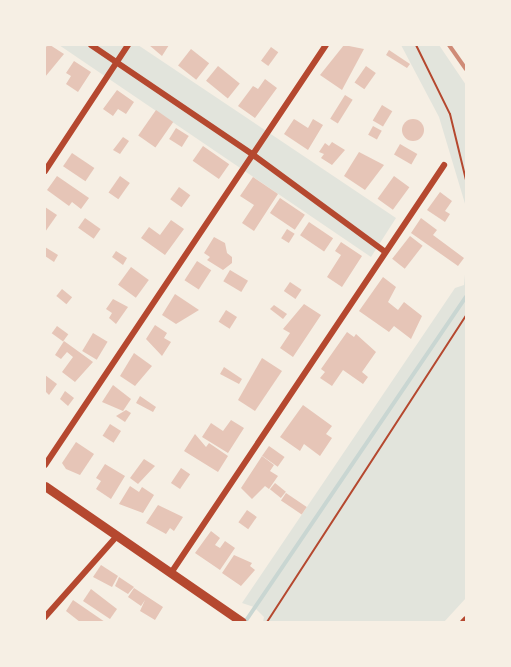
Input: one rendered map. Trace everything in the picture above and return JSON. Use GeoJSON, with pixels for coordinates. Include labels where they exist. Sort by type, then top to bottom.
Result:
{"type":"FeatureCollection","features":[{"type":"Feature","properties":{"kind":"street"},"geometry":{"type":"LineString","coordinates":[[91,45],[118,61],[252,154],[384,251]]}},
{"type":"Feature","properties":{"kind":"street"},"geometry":{"type":"LineString","coordinates":[[45,171],[128,45]]}},
{"type":"Feature","properties":{"kind":"street"},"geometry":{"type":"LineString","coordinates":[[45,465],[326,45]]}},
{"type":"Feature","properties":{"kind":"street"},"geometry":{"type":"LineString","coordinates":[[171,573],[384,251],[444,165]]}},
{"type":"Feature","properties":{"kind":"street"},"geometry":{"type":"LineString","coordinates":[[45,486],[242,622]]}},
{"type":"Feature","properties":{"kind":"street"},"geometry":{"type":"LineString","coordinates":[[45,616],[116,537]]}},
{"type":"Feature","properties":{"kind":"street"},"geometry":{"type":"LineString","coordinates":[[463,622],[466,619]]}},
{"type":"Feature","properties":{"kind":"path"},"geometry":{"type":"LineString","coordinates":[[416,45],[450,114],[466,180]]}},
{"type":"Feature","properties":{"kind":"path"},"geometry":{"type":"LineString","coordinates":[[267,622],[466,315]]}},
{"type":"Feature","properties":{"kind":"shaded area"},"geometry":{"type":"Polygon","coordinates":[[[59,45],[138,45],[396,218],[371,257],[59,45]]]}},
{"type":"Feature","properties":{"kind":"shaded area"},"geometry":{"type":"Polygon","coordinates":[[[401,45],[439,45],[466,85],[466,207],[439,117],[401,45]]]}},
{"type":"Feature","properties":{"kind":"shaded area"},"geometry":{"type":"Polygon","coordinates":[[[466,264],[466,598],[444,622],[263,622],[264,617],[254,607],[242,603],[455,288],[464,285],[466,264]]]}},
{"type":"Feature","properties":{"kind":"building"},"geometry":{"type":"Polygon","coordinates":[[[50,45],[64,54],[45,77],[45,47],[50,45]]]}},
{"type":"Feature","properties":{"kind":"building"},"geometry":{"type":"Polygon","coordinates":[[[149,45],[169,45],[162,56],[149,45]]]}},
{"type":"Feature","properties":{"kind":"building"},"geometry":{"type":"Polygon","coordinates":[[[344,45],[364,49],[342,90],[320,75],[344,45]]]}},
{"type":"Feature","properties":{"kind":"building"},"geometry":{"type":"Polygon","coordinates":[[[271,47],[278,52],[268,66],[261,61],[271,47]]]}},
{"type":"Feature","properties":{"kind":"building"},"geometry":{"type":"Polygon","coordinates":[[[191,49],[209,63],[196,80],[178,66],[191,49]]]}},
{"type":"Feature","properties":{"kind":"building"},"geometry":{"type":"Polygon","coordinates":[[[389,50],[410,64],[407,68],[386,55],[389,50]]]}},
{"type":"Feature","properties":{"kind":"building"},"geometry":{"type":"Polygon","coordinates":[[[74,61],[91,72],[78,92],[66,84],[71,76],[66,73],[74,61]]]}},
{"type":"Feature","properties":{"kind":"building"},"geometry":{"type":"Polygon","coordinates":[[[218,66],[240,84],[228,98],[206,81],[218,66]]]}},
{"type":"Feature","properties":{"kind":"building"},"geometry":{"type":"Polygon","coordinates":[[[366,66],[376,73],[364,89],[355,82],[366,66]]]}},
{"type":"Feature","properties":{"kind":"building"},"geometry":{"type":"Polygon","coordinates":[[[265,79],[277,88],[255,118],[238,106],[253,86],[258,89],[265,79]]]}},
{"type":"Feature","properties":{"kind":"building"},"geometry":{"type":"Polygon","coordinates":[[[117,90],[134,102],[126,114],[118,109],[113,116],[103,109],[117,90]]]}},
{"type":"Feature","properties":{"kind":"building"},"geometry":{"type":"Polygon","coordinates":[[[345,95],[353,100],[338,124],[330,119],[345,95]]]}},
{"type":"Feature","properties":{"kind":"building"},"geometry":{"type":"Polygon","coordinates":[[[382,105],[392,111],[383,127],[373,120],[382,105]]]}},
{"type":"Feature","properties":{"kind":"building"},"geometry":{"type":"Polygon","coordinates":[[[156,110],[173,122],[155,147],[138,135],[156,110]]]}},
{"type":"Feature","properties":{"kind":"building"},"geometry":{"type":"Polygon","coordinates":[[[294,119],[308,128],[313,119],[323,125],[308,150],[284,134],[294,119]]]}},
{"type":"Feature","properties":{"kind":"building"},"geometry":{"type":"Polygon","coordinates":[[[413,119],[423,126],[424,130],[417,140],[413,141],[403,134],[402,130],[409,120],[413,119]]]}},
{"type":"Feature","properties":{"kind":"building"},"geometry":{"type":"Polygon","coordinates":[[[373,126],[382,131],[377,140],[368,135],[373,126]]]}},
{"type":"Feature","properties":{"kind":"building"},"geometry":{"type":"Polygon","coordinates":[[[176,128],[189,136],[182,147],[169,139],[176,128]]]}},
{"type":"Feature","properties":{"kind":"building"},"geometry":{"type":"Polygon","coordinates":[[[123,137],[129,141],[120,154],[113,150],[123,137]]]}},
{"type":"Feature","properties":{"kind":"building"},"geometry":{"type":"Polygon","coordinates":[[[332,142],[345,150],[332,165],[321,158],[324,154],[319,152],[325,143],[329,146],[332,142]]]}},
{"type":"Feature","properties":{"kind":"building"},"geometry":{"type":"Polygon","coordinates":[[[400,144],[417,154],[411,164],[394,154],[400,144]]]}},
{"type":"Feature","properties":{"kind":"building"},"geometry":{"type":"Polygon","coordinates":[[[203,146],[229,164],[219,179],[193,161],[203,146]]]}},
{"type":"Feature","properties":{"kind":"building"},"geometry":{"type":"Polygon","coordinates":[[[359,152],[384,165],[365,190],[344,176],[359,152]]]}},
{"type":"Feature","properties":{"kind":"building"},"geometry":{"type":"Polygon","coordinates":[[[72,153],[94,168],[85,181],[63,166],[72,153]]]}},
{"type":"Feature","properties":{"kind":"building"},"geometry":{"type":"Polygon","coordinates":[[[57,176],[89,198],[81,209],[72,202],[69,206],[47,190],[57,176]]]}},
{"type":"Feature","properties":{"kind":"building"},"geometry":{"type":"Polygon","coordinates":[[[120,176],[130,183],[118,199],[109,192],[120,176]]]}},
{"type":"Feature","properties":{"kind":"building"},"geometry":{"type":"Polygon","coordinates":[[[394,176],[409,187],[393,210],[378,199],[394,176]]]}},
{"type":"Feature","properties":{"kind":"building"},"geometry":{"type":"Polygon","coordinates":[[[253,177],[278,194],[254,231],[242,223],[254,205],[240,196],[253,177]]]}},
{"type":"Feature","properties":{"kind":"building"},"geometry":{"type":"Polygon","coordinates":[[[179,187],[190,195],[182,207],[170,199],[179,187]]]}},
{"type":"Feature","properties":{"kind":"building"},"geometry":{"type":"Polygon","coordinates":[[[440,192],[452,201],[445,211],[450,214],[445,222],[427,210],[440,192]]]}},
{"type":"Feature","properties":{"kind":"building"},"geometry":{"type":"Polygon","coordinates":[[[280,198],[305,215],[295,230],[270,213],[280,198]]]}},
{"type":"Feature","properties":{"kind":"building"},"geometry":{"type":"Polygon","coordinates":[[[45,207],[57,215],[45,232],[45,207]]]}},
{"type":"Feature","properties":{"kind":"building"},"geometry":{"type":"Polygon","coordinates":[[[85,218],[101,229],[94,239],[78,228],[85,218]]]}},
{"type":"Feature","properties":{"kind":"building"},"geometry":{"type":"Polygon","coordinates":[[[421,218],[437,230],[433,235],[464,258],[458,266],[411,233],[421,218]]]}},
{"type":"Feature","properties":{"kind":"building"},"geometry":{"type":"Polygon","coordinates":[[[171,220],[184,229],[165,255],[141,238],[149,227],[160,235],[171,220]]]}},
{"type":"Feature","properties":{"kind":"building"},"geometry":{"type":"Polygon","coordinates":[[[309,222],[333,238],[324,251],[300,235],[309,222]]]}},
{"type":"Feature","properties":{"kind":"building"},"geometry":{"type":"Polygon","coordinates":[[[287,229],[295,234],[289,243],[281,238],[287,229]]]}},
{"type":"Feature","properties":{"kind":"building"},"geometry":{"type":"Polygon","coordinates":[[[410,236],[423,246],[405,269],[392,259],[410,236]]]}},
{"type":"Feature","properties":{"kind":"building"},"geometry":{"type":"Polygon","coordinates":[[[214,237],[225,243],[227,253],[232,257],[232,263],[223,270],[207,260],[210,257],[204,253],[214,237]]]}},
{"type":"Feature","properties":{"kind":"building"},"geometry":{"type":"Polygon","coordinates":[[[341,242],[362,256],[342,287],[327,277],[341,255],[335,251],[341,242]]]}},
{"type":"Feature","properties":{"kind":"building"},"geometry":{"type":"Polygon","coordinates":[[[45,247],[58,255],[54,262],[45,256],[45,247]]]}},
{"type":"Feature","properties":{"kind":"building"},"geometry":{"type":"Polygon","coordinates":[[[116,251],[127,258],[123,265],[112,257],[116,251]]]}},
{"type":"Feature","properties":{"kind":"building"},"geometry":{"type":"Polygon","coordinates":[[[197,261],[211,270],[199,290],[184,280],[197,261]]]}},
{"type":"Feature","properties":{"kind":"building"},"geometry":{"type":"Polygon","coordinates":[[[131,267],[149,280],[136,298],[118,285],[131,267]]]}},
{"type":"Feature","properties":{"kind":"building"},"geometry":{"type":"Polygon","coordinates":[[[230,270],[248,281],[241,292],[223,281],[230,270]]]}},
{"type":"Feature","properties":{"kind":"building"},"geometry":{"type":"Polygon","coordinates":[[[383,277],[396,287],[388,302],[398,310],[404,302],[422,316],[411,339],[394,326],[389,332],[359,311],[383,277]]]}},
{"type":"Feature","properties":{"kind":"building"},"geometry":{"type":"Polygon","coordinates":[[[290,282],[302,290],[295,299],[284,291],[290,282]]]}},
{"type":"Feature","properties":{"kind":"building"},"geometry":{"type":"Polygon","coordinates":[[[62,289],[72,297],[66,304],[56,296],[62,289]]]}},
{"type":"Feature","properties":{"kind":"building"},"geometry":{"type":"Polygon","coordinates":[[[175,294],[199,310],[176,324],[162,315],[175,294]]]}},
{"type":"Feature","properties":{"kind":"building"},"geometry":{"type":"Polygon","coordinates":[[[113,299],[128,307],[116,324],[109,318],[112,313],[106,309],[113,299]]]}},
{"type":"Feature","properties":{"kind":"building"},"geometry":{"type":"Polygon","coordinates":[[[304,304],[321,315],[293,357],[280,348],[290,333],[283,329],[304,304]]]}},
{"type":"Feature","properties":{"kind":"building"},"geometry":{"type":"Polygon","coordinates":[[[274,305],[287,314],[283,319],[270,309],[274,305]]]}},
{"type":"Feature","properties":{"kind":"building"},"geometry":{"type":"Polygon","coordinates":[[[226,310],[237,317],[230,329],[219,322],[226,310]]]}},
{"type":"Feature","properties":{"kind":"building"},"geometry":{"type":"Polygon","coordinates":[[[155,325],[167,333],[164,338],[171,342],[162,356],[146,339],[155,325]]]}},
{"type":"Feature","properties":{"kind":"building"},"geometry":{"type":"Polygon","coordinates":[[[57,326],[68,334],[63,342],[52,333],[57,326]]]}},
{"type":"Feature","properties":{"kind":"building"},"geometry":{"type":"Polygon","coordinates":[[[347,332],[354,337],[356,334],[376,352],[362,372],[368,377],[363,384],[343,370],[332,386],[320,378],[325,372],[321,369],[347,332]]]}},
{"type":"Feature","properties":{"kind":"building"},"geometry":{"type":"Polygon","coordinates":[[[93,333],[108,342],[97,360],[82,351],[93,333]]]}},
{"type":"Feature","properties":{"kind":"building"},"geometry":{"type":"Polygon","coordinates":[[[64,341],[93,362],[75,382],[62,372],[73,357],[67,352],[61,359],[55,355],[64,341]]]}},
{"type":"Feature","properties":{"kind":"building"},"geometry":{"type":"Polygon","coordinates":[[[134,353],[152,366],[135,386],[120,376],[134,353]]]}},
{"type":"Feature","properties":{"kind":"building"},"geometry":{"type":"Polygon","coordinates":[[[262,358],[282,371],[255,411],[238,400],[262,358]]]}},
{"type":"Feature","properties":{"kind":"building"},"geometry":{"type":"Polygon","coordinates":[[[224,367],[242,379],[239,384],[220,374],[224,367]]]}},
{"type":"Feature","properties":{"kind":"building"},"geometry":{"type":"Polygon","coordinates":[[[45,375],[57,384],[49,395],[45,391],[45,375]]]}},
{"type":"Feature","properties":{"kind":"building"},"geometry":{"type":"Polygon","coordinates":[[[113,385],[131,399],[123,411],[102,402],[113,385]]]}},
{"type":"Feature","properties":{"kind":"building"},"geometry":{"type":"Polygon","coordinates":[[[65,391],[74,398],[68,406],[60,399],[65,391]]]}},
{"type":"Feature","properties":{"kind":"building"},"geometry":{"type":"Polygon","coordinates":[[[140,396],[156,407],[153,412],[136,403],[140,396]]]}},
{"type":"Feature","properties":{"kind":"building"},"geometry":{"type":"Polygon","coordinates":[[[303,405],[332,426],[326,434],[332,438],[320,456],[304,444],[300,451],[280,437],[303,405]]]}},
{"type":"Feature","properties":{"kind":"building"},"geometry":{"type":"Polygon","coordinates":[[[126,410],[131,413],[125,422],[116,416],[126,410]]]}},
{"type":"Feature","properties":{"kind":"building"},"geometry":{"type":"Polygon","coordinates":[[[231,420],[244,428],[228,453],[202,437],[211,423],[223,431],[231,420]]]}},
{"type":"Feature","properties":{"kind":"building"},"geometry":{"type":"Polygon","coordinates":[[[110,424],[121,431],[114,443],[103,436],[110,424]]]}},
{"type":"Feature","properties":{"kind":"building"},"geometry":{"type":"Polygon","coordinates":[[[195,434],[206,447],[209,443],[228,456],[218,472],[184,451],[195,434]]]}},
{"type":"Feature","properties":{"kind":"building"},"geometry":{"type":"Polygon","coordinates":[[[76,442],[94,454],[80,475],[66,469],[62,463],[76,442]]]}},
{"type":"Feature","properties":{"kind":"building"},"geometry":{"type":"Polygon","coordinates":[[[269,446],[285,457],[278,467],[262,456],[269,446]]]}},
{"type":"Feature","properties":{"kind":"building"},"geometry":{"type":"Polygon","coordinates":[[[262,456],[274,465],[270,471],[278,476],[269,489],[265,486],[252,499],[241,488],[262,456]]]}},
{"type":"Feature","properties":{"kind":"building"},"geometry":{"type":"Polygon","coordinates":[[[144,459],[155,466],[138,484],[130,478],[144,459]]]}},
{"type":"Feature","properties":{"kind":"building"},"geometry":{"type":"Polygon","coordinates":[[[105,464],[125,476],[111,499],[96,489],[101,481],[96,478],[105,464]]]}},
{"type":"Feature","properties":{"kind":"building"},"geometry":{"type":"Polygon","coordinates":[[[181,468],[190,474],[180,489],[171,483],[181,468]]]}},
{"type":"Feature","properties":{"kind":"building"},"geometry":{"type":"Polygon","coordinates":[[[275,483],[286,492],[281,498],[270,489],[275,483]]]}},
{"type":"Feature","properties":{"kind":"building"},"geometry":{"type":"Polygon","coordinates":[[[130,486],[139,492],[142,487],[154,495],[143,513],[119,504],[130,486]]]}},
{"type":"Feature","properties":{"kind":"building"},"geometry":{"type":"Polygon","coordinates":[[[286,493],[307,507],[302,514],[281,500],[286,493]]]}},
{"type":"Feature","properties":{"kind":"building"},"geometry":{"type":"Polygon","coordinates":[[[158,505],[183,517],[174,531],[170,528],[166,534],[146,523],[158,505]]]}},
{"type":"Feature","properties":{"kind":"building"},"geometry":{"type":"Polygon","coordinates":[[[247,510],[257,517],[248,529],[238,522],[247,510]]]}},
{"type":"Feature","properties":{"kind":"building"},"geometry":{"type":"Polygon","coordinates":[[[211,531],[220,538],[215,545],[220,548],[225,541],[235,548],[220,570],[195,553],[211,531]]]}},
{"type":"Feature","properties":{"kind":"building"},"geometry":{"type":"Polygon","coordinates":[[[234,555],[252,563],[250,566],[255,570],[241,586],[222,573],[234,555]]]}},
{"type":"Feature","properties":{"kind":"building"},"geometry":{"type":"Polygon","coordinates":[[[101,565],[118,576],[112,587],[93,577],[101,565]]]}},
{"type":"Feature","properties":{"kind":"building"},"geometry":{"type":"Polygon","coordinates":[[[119,577],[134,587],[128,594],[115,586],[119,577]]]}},
{"type":"Feature","properties":{"kind":"building"},"geometry":{"type":"Polygon","coordinates":[[[134,588],[163,607],[155,620],[140,611],[145,600],[141,606],[128,597],[134,588]]]}},
{"type":"Feature","properties":{"kind":"building"},"geometry":{"type":"Polygon","coordinates":[[[91,589],[117,609],[110,619],[83,601],[91,589]]]}},
{"type":"Feature","properties":{"kind":"building"},"geometry":{"type":"Polygon","coordinates":[[[73,600],[105,622],[80,622],[66,611],[73,600]]]}},
{"type":"Feature","properties":{"kind":"waterway"},"geometry":{"type":"LineString","coordinates":[[245,622],[466,297]]}},
{"type":"Feature","properties":{"kind":"railway"},"geometry":{"type":"LineString","coordinates":[[449,45],[466,69]]}}]}
